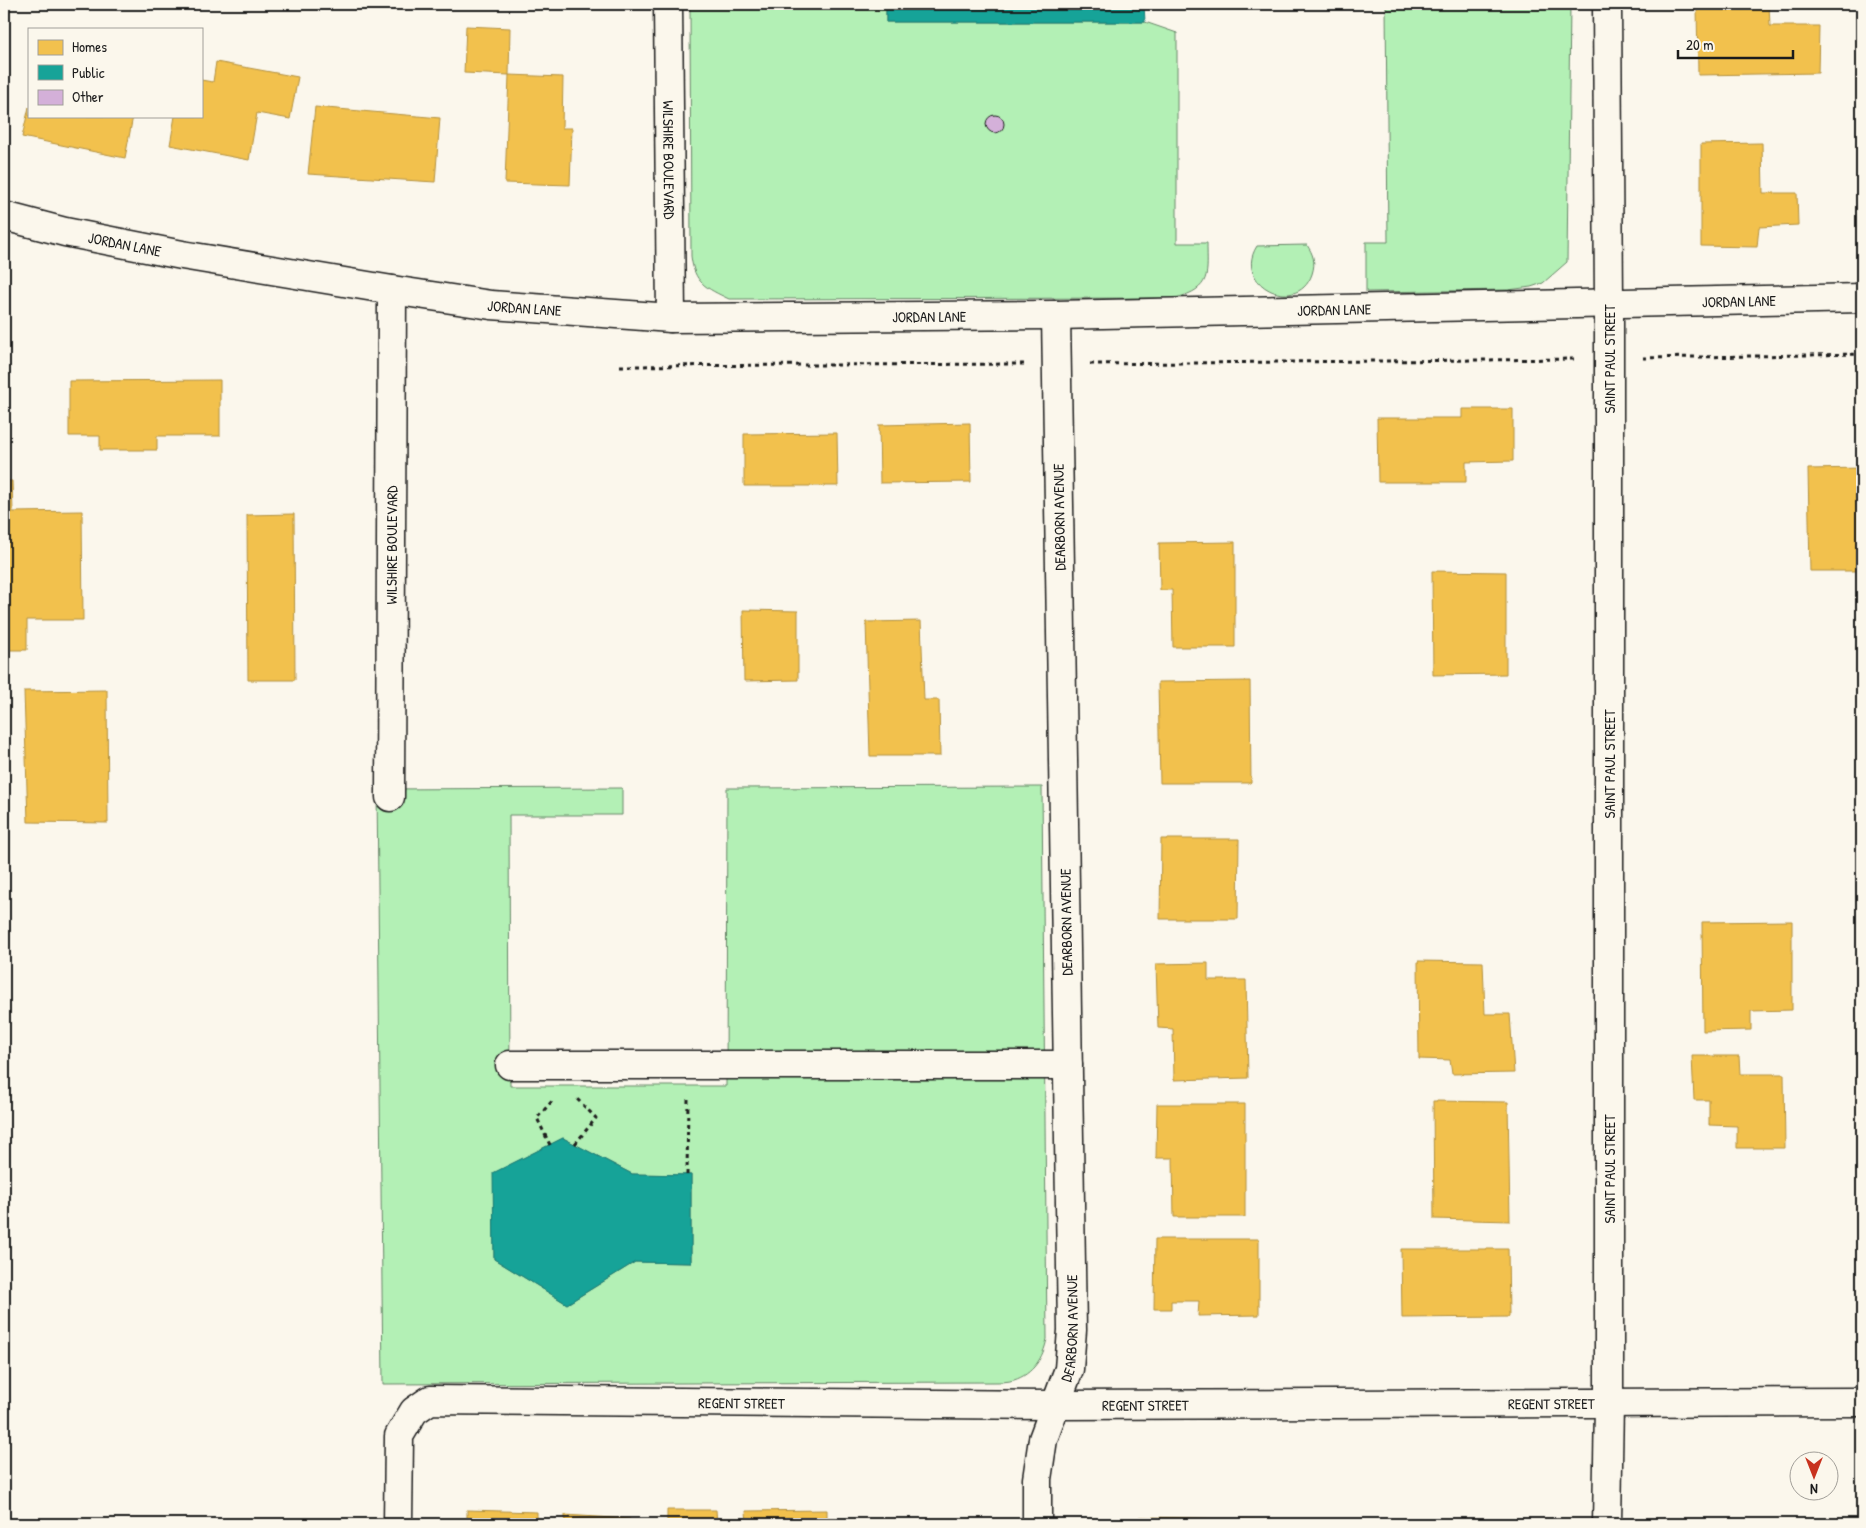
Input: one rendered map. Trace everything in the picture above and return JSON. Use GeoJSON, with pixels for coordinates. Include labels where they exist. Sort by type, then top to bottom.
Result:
{"type":"FeatureCollection","features":[{"type":"Feature","properties":{"kind":"street","name":"WILSHIRE BOULEVARD"},"geometry":{"type":"LineString","coordinates":[[668,4],[671,318]]}},
{"type":"Feature","properties":{"kind":"street","name":"SAINT PAUL STREET"},"geometry":{"type":"LineString","coordinates":[[1607,4],[1609,303],[1609,1403],[1607,1524]]}},
{"type":"Feature","properties":{"kind":"street","name":"JORDAN LANE"},"geometry":{"type":"LineString","coordinates":[[4,216],[65,232],[182,255],[392,290],[491,304],[594,314],[671,318],[1056,315],[1862,298]]}},
{"type":"Feature","properties":{"kind":"street","name":"WILSHIRE BOULEVARD"},"geometry":{"type":"LineString","coordinates":[[390,797],[392,290]]}},
{"type":"Feature","properties":{"kind":"street","name":"DEARBORN AVENUE"},"geometry":{"type":"LineString","coordinates":[[1037,1524],[1037,1479],[1043,1439],[1069,1369],[1072,1330],[1056,315]]}},
{"type":"Feature","properties":{"kind":"street"},"geometry":{"type":"LineString","coordinates":[[510,1065],[1068,1065]]}},
{"type":"Feature","properties":{"kind":"street","name":"REGENT STREET"},"geometry":{"type":"LineString","coordinates":[[398,1524],[399,1436],[414,1411],[430,1400],[1056,1405],[1862,1402]]}},
{"type":"Feature","properties":{"kind":"path"},"geometry":{"type":"LineString","coordinates":[[620,366],[1609,359],[1862,354]]}},
{"type":"Feature","properties":{"kind":"path"},"geometry":{"type":"LineString","coordinates":[[687,1174],[688,1065]]}},
{"type":"Feature","properties":{"kind":"path"},"geometry":{"type":"LineString","coordinates":[[550,1144],[537,1118],[560,1093]]}},
{"type":"Feature","properties":{"kind":"path"},"geometry":{"type":"LineString","coordinates":[[571,1093],[596,1118],[575,1144]]}},
{"type":"Feature","properties":{"kind":"green space"},"geometry":{"type":"Polygon","coordinates":[[[690,4],[886,4],[886,22],[1145,22],[1177,33],[1177,243],[1207,243],[1207,272],[1202,285],[1188,294],[1176,298],[729,299],[708,288],[698,279],[691,256],[690,4]]]}},
{"type":"Feature","properties":{"kind":"green space"},"geometry":{"type":"Polygon","coordinates":[[[1386,4],[1570,4],[1567,262],[1543,283],[1531,287],[1508,290],[1366,292],[1366,242],[1388,242],[1386,4]]]}},
{"type":"Feature","properties":{"kind":"green space"},"geometry":{"type":"Polygon","coordinates":[[[1307,245],[1314,262],[1312,274],[1305,286],[1294,293],[1282,294],[1270,290],[1260,283],[1253,273],[1252,260],[1257,246],[1307,245]]]}},
{"type":"Feature","properties":{"kind":"green space"},"geometry":{"type":"Polygon","coordinates":[[[1042,787],[1047,1339],[1040,1359],[1027,1374],[1012,1381],[1001,1382],[383,1384],[377,789],[622,788],[622,815],[509,815],[510,1086],[726,1086],[727,788],[1042,787]],[[563,1138],[494,1173],[494,1259],[567,1304],[635,1262],[691,1263],[691,1175],[632,1174],[563,1138]]]}},
{"type":"Feature","properties":{"kind":"building: Homes"},"geometry":{"type":"Polygon","coordinates":[[[1697,4],[1769,4],[1770,26],[1819,26],[1818,73],[1698,75],[1697,4]]]}},
{"type":"Feature","properties":{"kind":"building: Homes"},"geometry":{"type":"Polygon","coordinates":[[[466,26],[510,28],[509,75],[464,73],[466,26]]]}},
{"type":"Feature","properties":{"kind":"building: Homes"},"geometry":{"type":"Polygon","coordinates":[[[216,62],[298,77],[290,119],[257,113],[249,160],[170,145],[175,118],[202,118],[202,80],[213,82],[216,62]]]}},
{"type":"Feature","properties":{"kind":"building: Homes"},"geometry":{"type":"Polygon","coordinates":[[[509,75],[563,77],[562,128],[572,128],[570,185],[505,183],[509,75]]]}},
{"type":"Feature","properties":{"kind":"building: Homes"},"geometry":{"type":"Polygon","coordinates":[[[315,107],[440,118],[435,182],[308,174],[315,107]]]}},
{"type":"Feature","properties":{"kind":"building: Homes"},"geometry":{"type":"Polygon","coordinates":[[[28,111],[28,118],[133,118],[125,158],[22,137],[28,111]]]}},
{"type":"Feature","properties":{"kind":"building: Homes"},"geometry":{"type":"Polygon","coordinates":[[[1762,143],[1763,193],[1797,193],[1798,225],[1759,227],[1757,247],[1701,246],[1701,144],[1762,143]]]}},
{"type":"Feature","properties":{"kind":"building: Homes"},"geometry":{"type":"Polygon","coordinates":[[[220,380],[220,436],[157,436],[157,450],[100,450],[100,436],[69,436],[69,381],[220,380]]]}},
{"type":"Feature","properties":{"kind":"building: Homes"},"geometry":{"type":"Polygon","coordinates":[[[1462,409],[1513,409],[1513,461],[1466,462],[1466,482],[1378,482],[1377,418],[1462,418],[1462,409]]]}},
{"type":"Feature","properties":{"kind":"building: Homes"},"geometry":{"type":"Polygon","coordinates":[[[970,423],[971,482],[880,483],[879,425],[970,423]]]}},
{"type":"Feature","properties":{"kind":"building: Homes"},"geometry":{"type":"Polygon","coordinates":[[[837,433],[838,486],[744,486],[744,434],[837,433]]]}},
{"type":"Feature","properties":{"kind":"building: Homes"},"geometry":{"type":"Polygon","coordinates":[[[1862,468],[1862,571],[1810,571],[1808,469],[1862,468]]]}},
{"type":"Feature","properties":{"kind":"building: Homes"},"geometry":{"type":"Polygon","coordinates":[[[4,481],[12,481],[13,512],[82,511],[83,620],[27,620],[27,650],[4,650],[4,481]]]}},
{"type":"Feature","properties":{"kind":"building: Homes"},"geometry":{"type":"Polygon","coordinates":[[[294,514],[295,680],[248,680],[247,515],[294,514]]]}},
{"type":"Feature","properties":{"kind":"building: Homes"},"geometry":{"type":"Polygon","coordinates":[[[1235,542],[1235,647],[1173,647],[1172,590],[1160,590],[1159,543],[1235,542]]]}},
{"type":"Feature","properties":{"kind":"building: Homes"},"geometry":{"type":"Polygon","coordinates":[[[1432,571],[1506,572],[1506,674],[1433,675],[1432,571]]]}},
{"type":"Feature","properties":{"kind":"building: Homes"},"geometry":{"type":"Polygon","coordinates":[[[743,610],[798,611],[798,680],[744,681],[743,610]]]}},
{"type":"Feature","properties":{"kind":"building: Homes"},"geometry":{"type":"Polygon","coordinates":[[[921,621],[924,700],[939,700],[940,756],[870,756],[866,622],[921,621]]]}},
{"type":"Feature","properties":{"kind":"building: Homes"},"geometry":{"type":"Polygon","coordinates":[[[4,665],[8,665],[7,718],[4,718],[4,665]]]}},
{"type":"Feature","properties":{"kind":"building: Homes"},"geometry":{"type":"Polygon","coordinates":[[[1250,681],[1251,783],[1160,783],[1158,682],[1250,681]]]}},
{"type":"Feature","properties":{"kind":"building: Homes"},"geometry":{"type":"Polygon","coordinates":[[[107,690],[108,823],[28,822],[24,691],[107,690]]]}},
{"type":"Feature","properties":{"kind":"building: Homes"},"geometry":{"type":"Polygon","coordinates":[[[4,805],[5,851],[4,851],[4,805]]]}},
{"type":"Feature","properties":{"kind":"building: Homes"},"geometry":{"type":"Polygon","coordinates":[[[1161,839],[1239,839],[1238,919],[1160,919],[1161,839]]]}},
{"type":"Feature","properties":{"kind":"building: Homes"},"geometry":{"type":"Polygon","coordinates":[[[1792,921],[1792,1010],[1751,1011],[1751,1030],[1703,1031],[1702,922],[1792,921]]]}},
{"type":"Feature","properties":{"kind":"building: Homes"},"geometry":{"type":"Polygon","coordinates":[[[1418,961],[1483,962],[1485,1014],[1510,1014],[1514,1073],[1452,1074],[1450,1060],[1419,1059],[1418,961]]]}},
{"type":"Feature","properties":{"kind":"building: Homes"},"geometry":{"type":"Polygon","coordinates":[[[1208,963],[1208,980],[1246,980],[1248,1078],[1174,1080],[1173,1029],[1158,1028],[1156,964],[1208,963]]]}},
{"type":"Feature","properties":{"kind":"building: Homes"},"geometry":{"type":"Polygon","coordinates":[[[1692,1056],[1739,1056],[1740,1074],[1784,1074],[1785,1148],[1737,1148],[1737,1126],[1709,1125],[1709,1100],[1694,1100],[1692,1056]]]}},
{"type":"Feature","properties":{"kind":"building: Homes"},"geometry":{"type":"Polygon","coordinates":[[[1433,1101],[1508,1102],[1510,1221],[1434,1219],[1433,1101]]]}},
{"type":"Feature","properties":{"kind":"building: Homes"},"geometry":{"type":"Polygon","coordinates":[[[1157,1104],[1245,1104],[1245,1217],[1174,1217],[1173,1158],[1156,1158],[1157,1104]]]}},
{"type":"Feature","properties":{"kind":"building: Homes"},"geometry":{"type":"Polygon","coordinates":[[[1155,1239],[1259,1239],[1259,1315],[1198,1316],[1199,1301],[1171,1301],[1171,1309],[1154,1309],[1155,1239]]]}},
{"type":"Feature","properties":{"kind":"building: Homes"},"geometry":{"type":"Polygon","coordinates":[[[1401,1249],[1508,1249],[1509,1317],[1402,1318],[1401,1249]]]}},
{"type":"Feature","properties":{"kind":"building: Homes"},"geometry":{"type":"Polygon","coordinates":[[[467,1510],[537,1512],[537,1524],[467,1524],[467,1510]]]}},
{"type":"Feature","properties":{"kind":"building: Homes"},"geometry":{"type":"Polygon","coordinates":[[[667,1510],[716,1510],[717,1524],[667,1524],[667,1510]]]}},
{"type":"Feature","properties":{"kind":"building: Homes"},"geometry":{"type":"Polygon","coordinates":[[[827,1510],[827,1524],[747,1524],[746,1511],[827,1510]]]}},
{"type":"Feature","properties":{"kind":"building: Homes"},"geometry":{"type":"Polygon","coordinates":[[[565,1515],[630,1519],[630,1524],[565,1524],[565,1515]]]}},
{"type":"Feature","properties":{"kind":"building: Homes"},"geometry":{"type":"Polygon","coordinates":[[[1140,1517],[1284,1520],[1284,1524],[1140,1524],[1140,1517]]]}},
{"type":"Feature","properties":{"kind":"building: Public"},"geometry":{"type":"Polygon","coordinates":[[[886,4],[1144,4],[1145,22],[886,22],[886,4]]]}},
{"type":"Feature","properties":{"kind":"building: Public"},"geometry":{"type":"Polygon","coordinates":[[[563,1138],[632,1174],[691,1175],[691,1263],[635,1262],[567,1304],[494,1259],[493,1173],[563,1138]]]}},
{"type":"Feature","properties":{"kind":"building: Other"},"geometry":{"type":"Polygon","coordinates":[[[995,115],[1001,118],[1004,124],[1001,130],[995,133],[989,130],[986,124],[989,118],[995,115]]]}}]}
